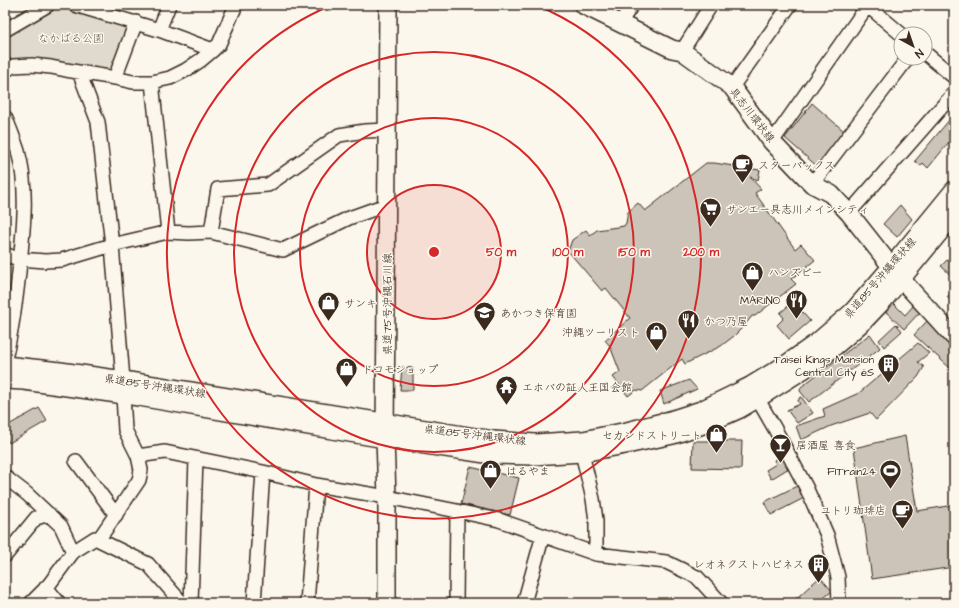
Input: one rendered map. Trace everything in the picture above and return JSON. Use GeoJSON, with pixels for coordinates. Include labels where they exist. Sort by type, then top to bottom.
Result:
{"type":"FeatureCollection","features":[{"type":"Feature","properties":{"kind":"main road","name":"県道75号沖縄石川線"},"geometry":{"type":"LineString","coordinates":[[387,603],[387,497],[385,439],[388,5]]}},
{"type":"Feature","properties":{"kind":"main road","name":"具志川環状線"},"geometry":{"type":"LineString","coordinates":[[583,5],[672,49],[682,51],[732,87],[772,142],[812,184],[831,194],[849,213],[896,273],[954,337]]}},
{"type":"Feature","properties":{"kind":"main road","name":"県道85号沖縄環状線"},"geometry":{"type":"LineString","coordinates":[[896,273],[954,190]]}},
{"type":"Feature","properties":{"kind":"main road","name":"県道85号沖縄環状線"},"geometry":{"type":"LineString","coordinates":[[5,365],[53,370],[123,388],[385,439],[492,455],[532,456],[582,453],[673,435],[706,424],[740,409],[754,393],[788,363],[816,343],[896,273],[954,215]]}},
{"type":"Feature","properties":{"kind":"main road","name":"県道85号沖縄環状線"},"geometry":{"type":"LineString","coordinates":[[5,380],[123,388],[386,422],[494,440],[535,442],[583,440],[627,431],[701,410],[732,395],[754,393]]}},
{"type":"Feature","properties":{"kind":"street"},"geometry":{"type":"LineString","coordinates":[[5,30],[32,9],[48,5]]}},
{"type":"Feature","properties":{"kind":"street"},"geometry":{"type":"LineString","coordinates":[[74,5],[136,22],[213,50]]}},
{"type":"Feature","properties":{"kind":"street"},"geometry":{"type":"LineString","coordinates":[[159,30],[169,5]]}},
{"type":"Feature","properties":{"kind":"street"},"geometry":{"type":"LineString","coordinates":[[5,71],[14,66],[32,65],[133,82],[152,82],[170,78],[201,60],[219,44],[236,5]]}},
{"type":"Feature","properties":{"kind":"street"},"geometry":{"type":"LineString","coordinates":[[620,23],[632,5]]}},
{"type":"Feature","properties":{"kind":"street"},"geometry":{"type":"LineString","coordinates":[[682,51],[711,5]]}},
{"type":"Feature","properties":{"kind":"street"},"geometry":{"type":"LineString","coordinates":[[732,87],[790,5]]}},
{"type":"Feature","properties":{"kind":"street"},"geometry":{"type":"LineString","coordinates":[[772,142],[867,5],[893,27]]}},
{"type":"Feature","properties":{"kind":"street"},"geometry":{"type":"LineString","coordinates":[[115,78],[136,22]]}},
{"type":"Feature","properties":{"kind":"street"},"geometry":{"type":"LineString","coordinates":[[933,60],[954,77]]}},
{"type":"Feature","properties":{"kind":"street"},"geometry":{"type":"LineString","coordinates":[[812,184],[902,66]]}},
{"type":"Feature","properties":{"kind":"street"},"geometry":{"type":"LineString","coordinates":[[79,72],[98,122],[112,245],[125,430],[138,456],[141,470],[139,480],[99,539]]}},
{"type":"Feature","properties":{"kind":"street"},"geometry":{"type":"LineString","coordinates":[[152,82],[168,232]]}},
{"type":"Feature","properties":{"kind":"street"},"geometry":{"type":"LineString","coordinates":[[849,213],[954,93]]}},
{"type":"Feature","properties":{"kind":"street"},"geometry":{"type":"LineString","coordinates":[[5,117],[18,152],[24,193],[24,212],[15,311],[5,359]]}},
{"type":"Feature","properties":{"kind":"street"},"geometry":{"type":"LineString","coordinates":[[212,232],[218,189],[268,184],[339,135],[365,131],[388,130]]}},
{"type":"Feature","properties":{"kind":"street"},"geometry":{"type":"LineString","coordinates":[[5,254],[20,259],[45,261],[62,260],[112,245],[168,232],[212,232],[283,250],[349,218],[376,208],[387,206]]}},
{"type":"Feature","properties":{"kind":"street"},"geometry":{"type":"LineString","coordinates":[[754,393],[806,487],[827,535],[838,578],[839,603]]}},
{"type":"Feature","properties":{"kind":"street"},"geometry":{"type":"LineString","coordinates":[[138,456],[164,452],[263,472],[316,486],[458,510],[499,520],[596,554],[666,562],[697,577],[721,603]]}},
{"type":"Feature","properties":{"kind":"street"},"geometry":{"type":"LineString","coordinates":[[582,453],[593,499],[596,520],[596,554]]}},
{"type":"Feature","properties":{"kind":"street"},"geometry":{"type":"LineString","coordinates":[[190,603],[196,459]]}},
{"type":"Feature","properties":{"kind":"street"},"geometry":{"type":"LineString","coordinates":[[76,461],[116,514]]}},
{"type":"Feature","properties":{"kind":"street"},"geometry":{"type":"LineString","coordinates":[[254,603],[263,472]]}},
{"type":"Feature","properties":{"kind":"street"},"geometry":{"type":"LineString","coordinates":[[5,477],[27,494],[61,526],[73,552]]}},
{"type":"Feature","properties":{"kind":"street"},"geometry":{"type":"LineString","coordinates":[[307,603],[316,486]]}},
{"type":"Feature","properties":{"kind":"street"},"geometry":{"type":"LineString","coordinates":[[456,603],[458,510]]}},
{"type":"Feature","properties":{"kind":"street"},"geometry":{"type":"LineString","coordinates":[[5,556],[36,518],[49,514]]}},
{"type":"Feature","properties":{"kind":"street"},"geometry":{"type":"LineString","coordinates":[[524,603],[543,535]]}},
{"type":"Feature","properties":{"kind":"street"},"geometry":{"type":"LineString","coordinates":[[31,603],[46,587],[73,552],[95,538],[148,564],[182,603]]}},
{"type":"Feature","properties":{"kind":"street"},"geometry":{"type":"LineString","coordinates":[[46,587],[59,603]]}},
{"type":"Feature","properties":{"kind":"green space","name":"なかばる公園"},"geometry":{"type":"Polygon","coordinates":[[[48,5],[75,5],[136,22],[115,78],[13,66],[5,49],[5,30],[48,5]]]}},
{"type":"Feature","properties":{"kind":"green space"},"geometry":{"type":"Polygon","coordinates":[[[764,5],[790,5],[781,17],[764,5]]]}},
{"type":"Feature","properties":{"kind":"building"},"geometry":{"type":"Polygon","coordinates":[[[812,103],[844,131],[819,168],[785,138],[812,103]]]}},
{"type":"Feature","properties":{"kind":"building"},"geometry":{"type":"Polygon","coordinates":[[[950,119],[954,122],[952,127],[954,128],[954,136],[928,168],[923,163],[921,166],[915,161],[950,119]]]}},
{"type":"Feature","properties":{"kind":"building"},"geometry":{"type":"Polygon","coordinates":[[[706,163],[760,170],[758,180],[750,177],[761,189],[755,193],[795,249],[801,244],[815,260],[791,279],[796,284],[755,316],[752,316],[734,336],[721,346],[685,364],[682,359],[642,391],[636,390],[628,396],[613,377],[620,372],[610,346],[605,340],[630,318],[606,288],[602,291],[568,251],[572,240],[586,230],[590,235],[597,230],[624,226],[628,212],[638,203],[645,211],[706,163]]]}},
{"type":"Feature","properties":{"kind":"building"},"geometry":{"type":"Polygon","coordinates":[[[900,205],[912,219],[897,237],[883,224],[900,205]]]}},
{"type":"Feature","properties":{"kind":"building"},"geometry":{"type":"Polygon","coordinates":[[[954,253],[954,278],[941,266],[954,253]]]}},
{"type":"Feature","properties":{"kind":"building"},"geometry":{"type":"Polygon","coordinates":[[[954,290],[954,303],[947,297],[954,290]]]}},
{"type":"Feature","properties":{"kind":"building","name":"MARINO"},"geometry":{"type":"Polygon","coordinates":[[[793,302],[810,321],[789,339],[777,325],[784,318],[780,313],[793,302]]]}},
{"type":"Feature","properties":{"kind":"building"},"geometry":{"type":"Polygon","coordinates":[[[893,303],[905,315],[914,305],[921,311],[904,329],[885,311],[893,303]]]}},
{"type":"Feature","properties":{"kind":"building"},"geometry":{"type":"Polygon","coordinates":[[[927,321],[954,347],[954,366],[951,369],[914,335],[927,321]]]}},
{"type":"Feature","properties":{"kind":"building"},"geometry":{"type":"Polygon","coordinates":[[[896,324],[902,331],[884,347],[879,340],[896,324]]]}},
{"type":"Feature","properties":{"kind":"building"},"geometry":{"type":"Polygon","coordinates":[[[870,334],[880,348],[809,402],[800,391],[801,387],[870,334]]]}},
{"type":"Feature","properties":{"kind":"building","name":"Taisei Kings Mansion Central City ëS"},"geometry":{"type":"Polygon","coordinates":[[[918,343],[929,353],[918,362],[924,367],[918,377],[876,420],[870,413],[831,426],[801,440],[796,426],[825,416],[823,409],[859,393],[918,343]]]}},
{"type":"Feature","properties":{"kind":"building"},"geometry":{"type":"Polygon","coordinates":[[[402,367],[413,368],[413,390],[400,390],[402,367]]]}},
{"type":"Feature","properties":{"kind":"building"},"geometry":{"type":"Polygon","coordinates":[[[689,380],[697,389],[664,404],[660,391],[689,380]]]}},
{"type":"Feature","properties":{"kind":"building"},"geometry":{"type":"Polygon","coordinates":[[[800,397],[813,413],[797,423],[787,410],[800,404],[798,401],[800,397]]]}},
{"type":"Feature","properties":{"kind":"building"},"geometry":{"type":"Polygon","coordinates":[[[39,408],[47,421],[9,443],[5,436],[5,427],[39,408]]]}},
{"type":"Feature","properties":{"kind":"building"},"geometry":{"type":"Polygon","coordinates":[[[905,436],[917,511],[954,505],[954,567],[872,579],[854,448],[905,436]]]}},
{"type":"Feature","properties":{"kind":"building","name":"セカンドストリート"},"geometry":{"type":"Polygon","coordinates":[[[693,441],[742,441],[741,469],[692,468],[693,441]]]}},
{"type":"Feature","properties":{"kind":"building"},"geometry":{"type":"Polygon","coordinates":[[[782,456],[789,468],[771,479],[766,470],[776,464],[774,460],[782,456]]]}},
{"type":"Feature","properties":{"kind":"building","name":"はるやま"},"geometry":{"type":"Polygon","coordinates":[[[470,467],[519,478],[510,515],[461,504],[470,467]]]}},
{"type":"Feature","properties":{"kind":"building"},"geometry":{"type":"Polygon","coordinates":[[[799,485],[806,497],[771,515],[764,502],[799,485]]]}},
{"type":"Feature","properties":{"kind":"building","name":"レオネクストハピネス"},"geometry":{"type":"Polygon","coordinates":[[[820,577],[832,591],[818,603],[791,603],[820,577]]]}},
{"type":"Feature","properties":{"kind":"building"},"geometry":{"type":"Polygon","coordinates":[[[908,598],[915,603],[904,603],[908,598]]]}},
{"type":"Feature","properties":{"kind":"place","name":"スターバックス"},"geometry":{"type":"Point","coordinates":[743,184]}},
{"type":"Feature","properties":{"kind":"place","name":"サンエー具志川メインシティ"},"geometry":{"type":"Point","coordinates":[710,228]}},
{"type":"Feature","properties":{"kind":"place","name":"ハンズビー"},"geometry":{"type":"Point","coordinates":[753,292]}},
{"type":"Feature","properties":{"kind":"place","name":"MARINO"},"geometry":{"type":"Point","coordinates":[796,320]}},
{"type":"Feature","properties":{"kind":"place","name":"サンキ"},"geometry":{"type":"Point","coordinates":[328,322]}},
{"type":"Feature","properties":{"kind":"place","name":"あかつき保育園"},"geometry":{"type":"Point","coordinates":[485,332]}},
{"type":"Feature","properties":{"kind":"place","name":"かつ乃屋"},"geometry":{"type":"Point","coordinates":[689,340]}},
{"type":"Feature","properties":{"kind":"place","name":"沖縄ツーリスト"},"geometry":{"type":"Point","coordinates":[656,352]}},
{"type":"Feature","properties":{"kind":"place","name":"Taisei Kings Mansion Central City ëS"},"geometry":{"type":"Point","coordinates":[889,384]}},
{"type":"Feature","properties":{"kind":"place","name":"ドコモショップ"},"geometry":{"type":"Point","coordinates":[347,388]}},
{"type":"Feature","properties":{"kind":"place","name":"エホバの証人王国会館"},"geometry":{"type":"Point","coordinates":[506,406]}},
{"type":"Feature","properties":{"kind":"place","name":"セカンドストリート"},"geometry":{"type":"Point","coordinates":[717,454]}},
{"type":"Feature","properties":{"kind":"place","name":"居酒屋 喜食"},"geometry":{"type":"Point","coordinates":[781,464]}},
{"type":"Feature","properties":{"kind":"place","name":"はるやま"},"geometry":{"type":"Point","coordinates":[490,490]}},
{"type":"Feature","properties":{"kind":"place","name":"FITrain24"},"geometry":{"type":"Point","coordinates":[891,490]}},
{"type":"Feature","properties":{"kind":"place","name":"ユトリ珈琲店"},"geometry":{"type":"Point","coordinates":[902,530]}},
{"type":"Feature","properties":{"kind":"place","name":"レオネクストハピネス"},"geometry":{"type":"Point","coordinates":[819,584]}}]}
